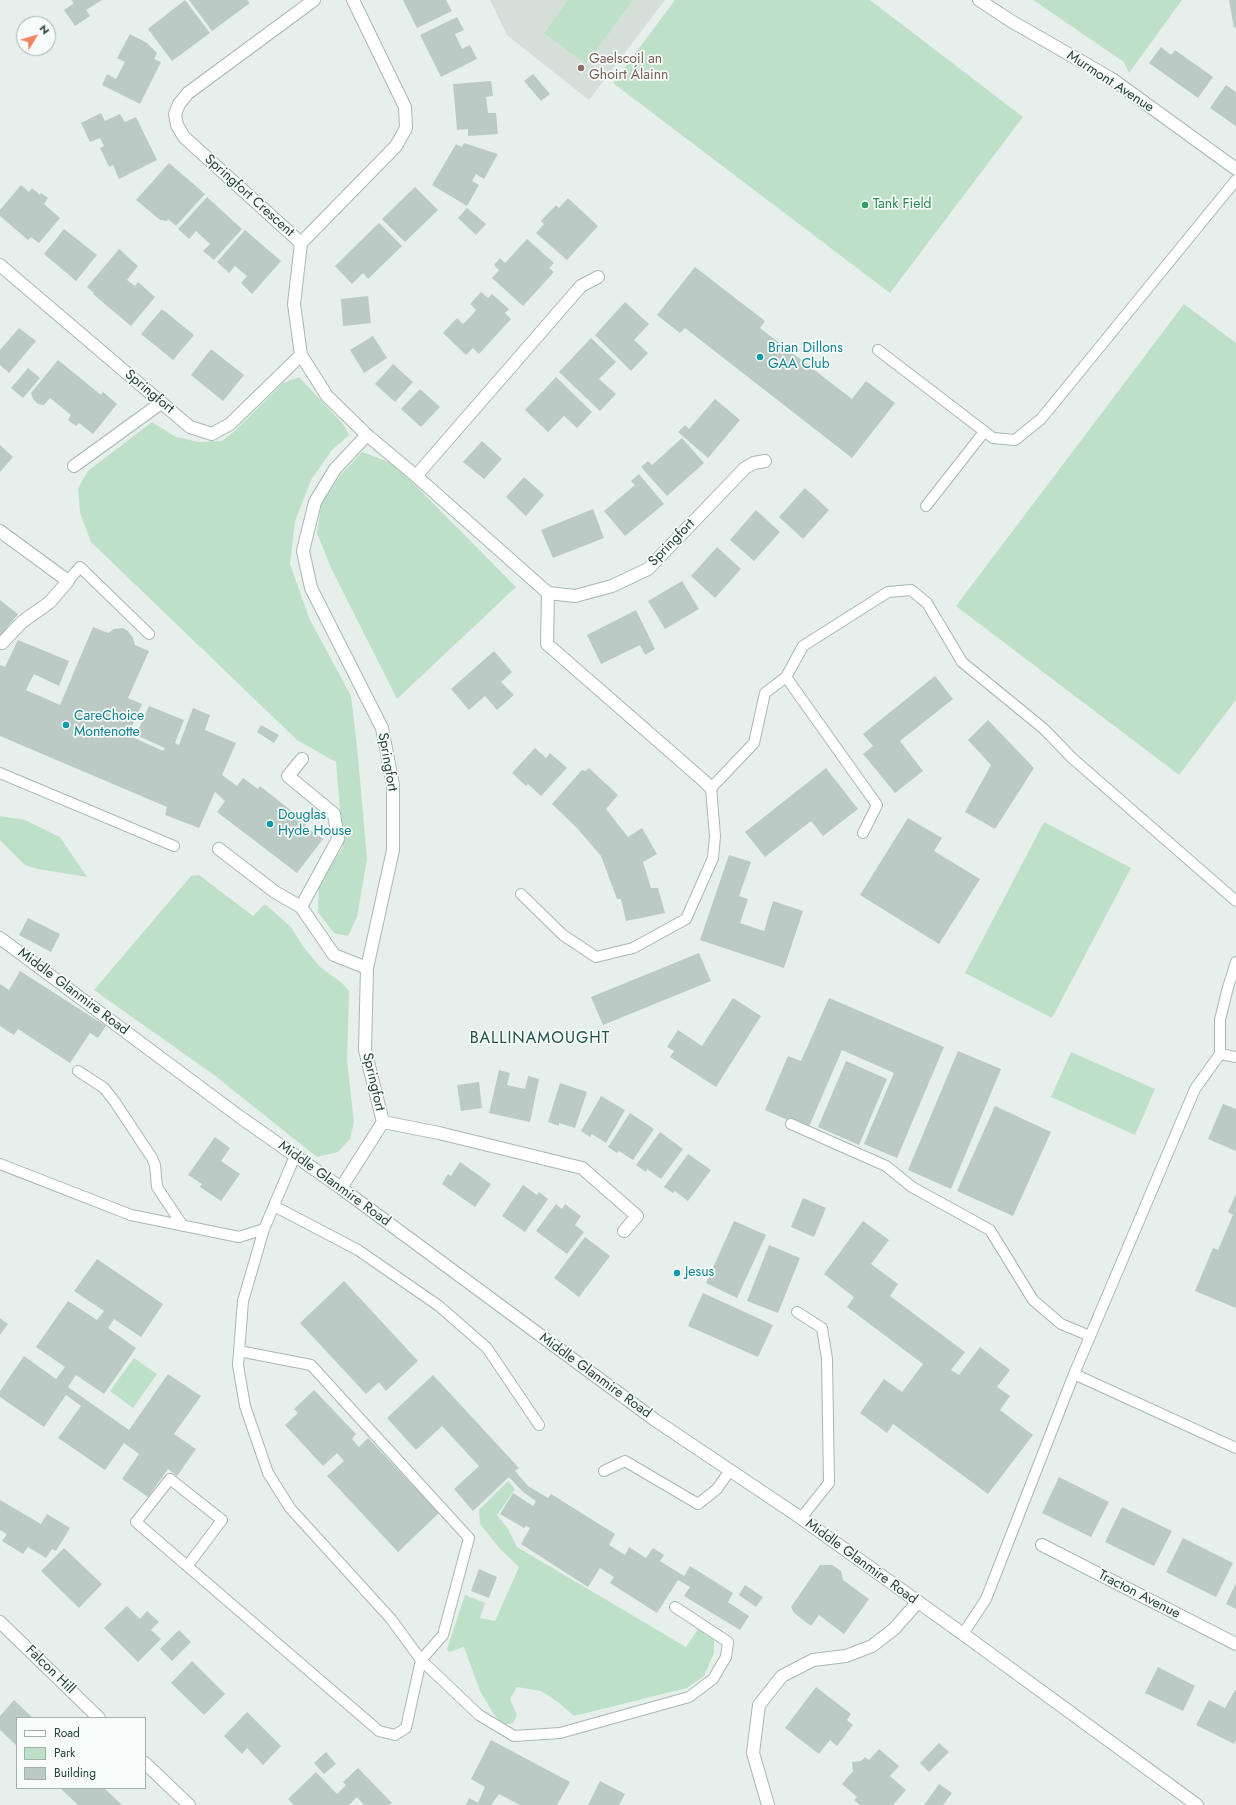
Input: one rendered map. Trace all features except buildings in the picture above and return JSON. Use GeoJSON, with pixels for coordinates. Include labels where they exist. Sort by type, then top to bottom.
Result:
{"type":"FeatureCollection","features":[{"type":"Feature","properties":{"kind":"street","name":"Springfort Crescent"},"geometry":{"type":"LineString","coordinates":[[314,0],[188,93],[179,104],[175,114],[177,125],[184,137],[301,243],[396,146],[406,128],[406,107],[353,0]]}},
{"type":"Feature","properties":{"kind":"street","name":"Murmont Avenue"},"geometry":{"type":"LineString","coordinates":[[979,0],[1011,21],[1112,80],[1236,169]]}},
{"type":"Feature","properties":{"kind":"street"},"geometry":{"type":"LineString","coordinates":[[301,243],[294,304],[301,355],[327,396],[368,435],[548,593],[547,644],[711,788]]}},
{"type":"Feature","properties":{"kind":"street","name":"Springfort"},"geometry":{"type":"LineString","coordinates":[[0,265],[190,427],[212,434],[230,424],[301,355]]}},
{"type":"Feature","properties":{"kind":"street"},"geometry":{"type":"LineString","coordinates":[[416,476],[581,286],[598,277]]}},
{"type":"Feature","properties":{"kind":"street"},"geometry":{"type":"LineString","coordinates":[[74,466],[161,403]]}},
{"type":"Feature","properties":{"kind":"street","name":"Springfort"},"geometry":{"type":"LineString","coordinates":[[341,1188],[383,1122],[365,1050],[367,968],[393,850],[393,785],[382,728],[311,588],[303,551],[315,502],[335,469],[368,435]]}},
{"type":"Feature","properties":{"kind":"street","name":"Springfort"},"geometry":{"type":"LineString","coordinates":[[548,593],[575,596],[612,586],[648,569],[745,468],[754,463],[765,461]]}},
{"type":"Feature","properties":{"kind":"street"},"geometry":{"type":"LineString","coordinates":[[0,531],[68,581],[50,602],[22,622],[2,643],[0,643]]}},
{"type":"Feature","properties":{"kind":"street"},"geometry":{"type":"LineString","coordinates":[[301,906],[338,838],[334,814],[288,776],[302,758]]}},
{"type":"Feature","properties":{"kind":"street"},"geometry":{"type":"LineString","coordinates":[[219,849],[275,892],[301,906],[334,955],[367,968]]}},
{"type":"Feature","properties":{"kind":"street","name":"Middle Glanmire Road"},"geometry":{"type":"LineString","coordinates":[[0,938],[655,1420],[801,1518],[1197,1805]]}},
{"type":"Feature","properties":{"kind":"street","name":"Springfort"},"geometry":{"type":"LineString","coordinates":[[383,1122],[439,1133],[582,1168],[637,1216],[624,1231]]}},
{"type":"Feature","properties":{"kind":"street","name":"Tracton Avenue"},"geometry":{"type":"LineString","coordinates":[[1042,1545],[1236,1644]]}},
{"type":"Feature","properties":{"kind":"street"},"geometry":{"type":"LineString","coordinates":[[768,1805],[753,1753],[759,1705],[782,1676],[813,1660],[846,1656],[872,1646],[894,1629],[917,1603]]}},
{"type":"Feature","properties":{"kind":"street","name":"Falcon Hill"},"geometry":{"type":"LineString","coordinates":[[0,1622],[98,1717]]}},
{"type":"Feature","properties":{"kind":"street"},"geometry":{"type":"LineString","coordinates":[[146,1764],[189,1805]]}},
{"type":"Feature","properties":{"kind":"lane"},"geometry":{"type":"LineString","coordinates":[[878,350],[993,438],[1015,440],[1041,419],[1236,180]]}},
{"type":"Feature","properties":{"kind":"lane"},"geometry":{"type":"LineString","coordinates":[[926,506],[984,432]]}},
{"type":"Feature","properties":{"kind":"lane"},"geometry":{"type":"LineString","coordinates":[[68,581],[80,567],[149,634]]}},
{"type":"Feature","properties":{"kind":"lane"},"geometry":{"type":"LineString","coordinates":[[521,894],[563,935],[596,957],[633,948],[686,919],[713,858],[715,836],[711,788],[754,743],[765,693],[786,677],[803,646],[888,592],[911,590],[927,604],[962,662],[1044,729],[1072,758],[1236,901]]}},
{"type":"Feature","properties":{"kind":"lane"},"geometry":{"type":"LineString","coordinates":[[786,677],[877,805],[863,833]]}},
{"type":"Feature","properties":{"kind":"lane"},"geometry":{"type":"LineString","coordinates":[[0,773],[174,846]]}},
{"type":"Feature","properties":{"kind":"lane"},"geometry":{"type":"LineString","coordinates":[[963,1634],[986,1599],[1074,1374],[1195,1089],[1220,1054],[1220,1020],[1226,991],[1236,962]]}},
{"type":"Feature","properties":{"kind":"lane"},"geometry":{"type":"LineString","coordinates":[[1220,1054],[1236,1057]]}},
{"type":"Feature","properties":{"kind":"lane"},"geometry":{"type":"LineString","coordinates":[[78,1070],[104,1088],[120,1108],[152,1158],[155,1165],[157,1187],[183,1226]]}},
{"type":"Feature","properties":{"kind":"lane"},"geometry":{"type":"LineString","coordinates":[[791,1124],[886,1166],[912,1187],[990,1230],[1033,1300],[1061,1324],[1090,1336]]}},
{"type":"Feature","properties":{"kind":"lane"},"geometry":{"type":"LineString","coordinates":[[295,1156],[264,1229],[243,1301],[238,1365],[245,1406],[268,1472],[290,1508],[391,1620],[422,1660],[479,1715],[514,1736],[560,1733],[689,1697],[713,1678],[726,1658],[728,1642],[675,1607]]}},
{"type":"Feature","properties":{"kind":"lane"},"geometry":{"type":"LineString","coordinates":[[0,1164],[131,1215],[240,1237],[264,1229]]}},
{"type":"Feature","properties":{"kind":"lane"},"geometry":{"type":"LineString","coordinates":[[274,1206],[358,1250],[439,1306],[487,1348],[539,1425]]}},
{"type":"Feature","properties":{"kind":"lane"},"geometry":{"type":"LineString","coordinates":[[797,1312],[822,1328],[827,1359],[829,1444],[829,1483],[801,1518]]}},
{"type":"Feature","properties":{"kind":"lane"},"geometry":{"type":"LineString","coordinates":[[188,1566],[222,1520],[170,1479],[136,1522],[379,1731],[395,1735],[406,1728],[422,1660],[443,1635],[468,1538],[310,1364],[239,1351]]}},
{"type":"Feature","properties":{"kind":"lane"},"geometry":{"type":"LineString","coordinates":[[1074,1374],[1236,1448]]}},
{"type":"Feature","properties":{"kind":"lane"},"geometry":{"type":"LineString","coordinates":[[604,1471],[625,1461],[698,1504],[717,1489],[730,1470]]}},
{"type":"Feature","properties":{"kind":"shaded area","name":"Gaelscoil an Ghoirt Álainn"},"geometry":{"type":"Polygon","coordinates":[[[490,0],[665,0],[589,100],[507,35],[490,0]]]}},
{"type":"Feature","properties":{"kind":"green space"},"geometry":{"type":"Polygon","coordinates":[[[568,0],[633,0],[586,64],[544,33],[568,0]]]}},
{"type":"Feature","properties":{"kind":"green space","name":"Tank Field"},"geometry":{"type":"Polygon","coordinates":[[[675,0],[870,0],[1023,117],[890,293],[613,83],[675,0]]]}},
{"type":"Feature","properties":{"kind":"green space"},"geometry":{"type":"Polygon","coordinates":[[[1033,0],[1182,0],[1129,73],[1124,62],[1033,0]]]}},
{"type":"Feature","properties":{"kind":"green space"},"geometry":{"type":"Polygon","coordinates":[[[1184,304],[1236,343],[1236,700],[1179,775],[956,606],[1184,304]]]}},
{"type":"Feature","properties":{"kind":"green space"},"geometry":{"type":"Polygon","coordinates":[[[299,377],[343,424],[349,435],[332,450],[311,480],[295,521],[290,564],[309,618],[351,696],[367,859],[357,917],[348,936],[334,933],[318,912],[319,883],[343,847],[336,762],[297,740],[91,542],[80,513],[78,488],[88,471],[152,422],[176,437],[199,442],[222,441],[236,430],[283,383],[299,377]]]}},
{"type":"Feature","properties":{"kind":"green space"},"geometry":{"type":"Polygon","coordinates":[[[362,452],[394,464],[516,587],[397,699],[331,568],[317,533],[321,505],[339,477],[362,452]]]}},
{"type":"Feature","properties":{"kind":"green space"},"geometry":{"type":"Polygon","coordinates":[[[0,816],[25,820],[60,837],[87,877],[38,869],[25,865],[0,840],[0,816]]]}},
{"type":"Feature","properties":{"kind":"green space"},"geometry":{"type":"Polygon","coordinates":[[[1044,822],[1131,868],[1052,1018],[965,973],[1044,822]]]}},
{"type":"Feature","properties":{"kind":"green space"},"geometry":{"type":"Polygon","coordinates":[[[199,875],[253,916],[265,904],[291,927],[302,945],[320,967],[342,983],[349,991],[347,1061],[354,1122],[350,1139],[338,1152],[317,1157],[214,1075],[94,990],[191,876],[199,875]]]}},
{"type":"Feature","properties":{"kind":"green space"},"geometry":{"type":"Polygon","coordinates":[[[1071,1052],[1155,1089],[1135,1135],[1051,1097],[1071,1052]]]}},
{"type":"Feature","properties":{"kind":"green space"},"geometry":{"type":"Polygon","coordinates":[[[134,1358],[157,1374],[133,1408],[110,1391],[134,1358]]]}},
{"type":"Feature","properties":{"kind":"green space"},"geometry":{"type":"Polygon","coordinates":[[[508,1481],[515,1489],[497,1515],[508,1529],[517,1547],[686,1647],[698,1629],[714,1640],[714,1653],[704,1676],[687,1688],[574,1716],[558,1702],[541,1691],[517,1687],[510,1699],[517,1715],[513,1723],[503,1725],[493,1713],[480,1691],[464,1647],[449,1652],[447,1649],[465,1595],[485,1603],[480,1618],[495,1621],[519,1567],[501,1550],[480,1524],[479,1510],[508,1481]]]}},
{"type":"Feature","properties":{"kind":"place","name":"Gaelscoil an Ghoirt Álainn"},"geometry":{"type":"Point","coordinates":[581,68]}},
{"type":"Feature","properties":{"kind":"place","name":"Tank Field"},"geometry":{"type":"Point","coordinates":[865,205]}},
{"type":"Feature","properties":{"kind":"place","name":"Brian Dillons GAA Club"},"geometry":{"type":"Point","coordinates":[760,357]}},
{"type":"Feature","properties":{"kind":"place","name":"CareChoice Montenotte"},"geometry":{"type":"Point","coordinates":[66,725]}},
{"type":"Feature","properties":{"kind":"place","name":"Douglas Hyde House"},"geometry":{"type":"Point","coordinates":[270,824]}},
{"type":"Feature","properties":{"kind":"place","name":"Jesus"},"geometry":{"type":"Point","coordinates":[677,1273]}},
{"type":"Feature","properties":{"kind":"district","name":"BALLINAMOUGHT"},"geometry":{"type":"Point","coordinates":[540,1039]}}]}
